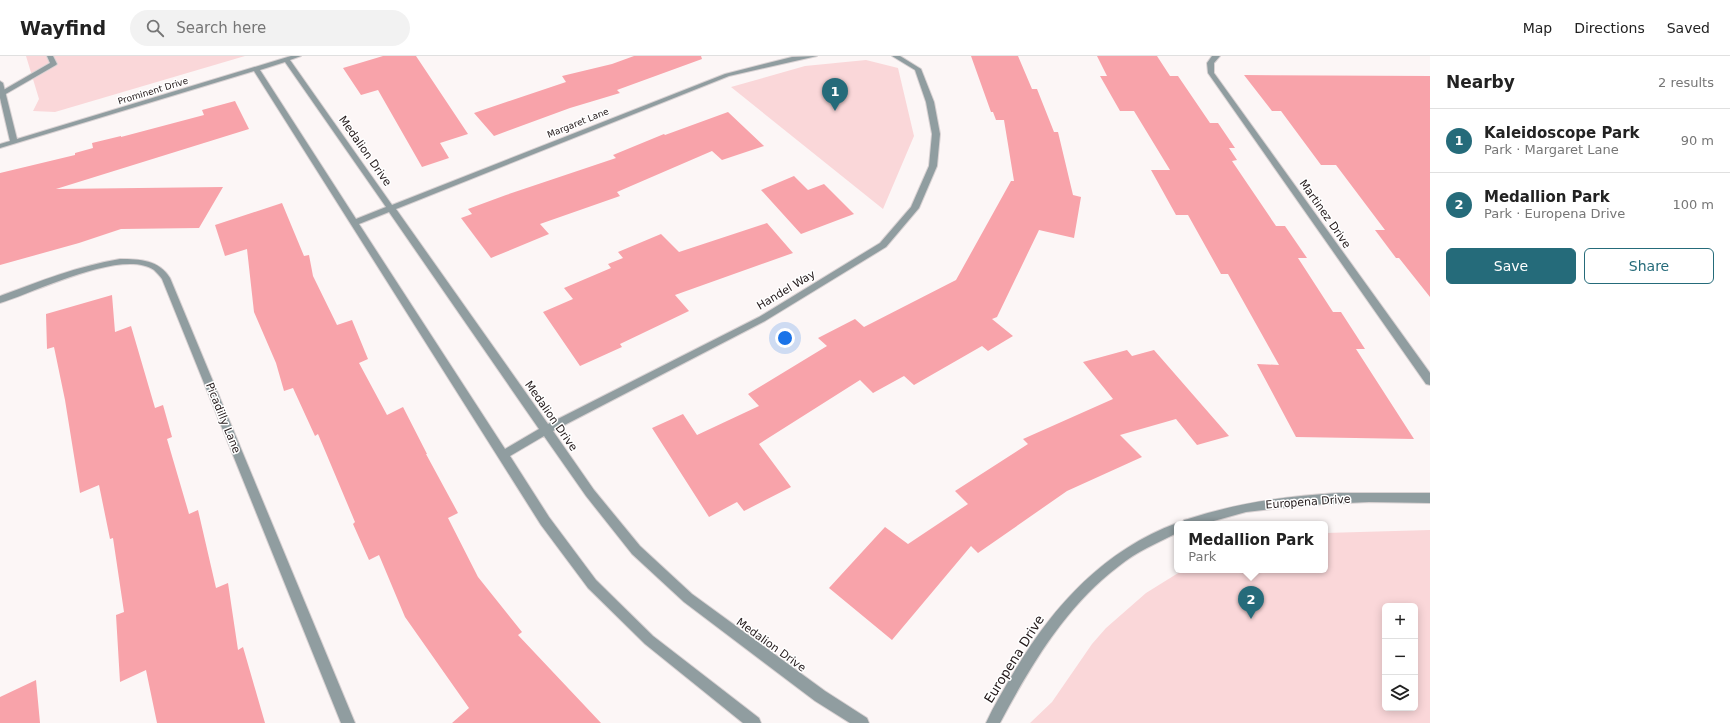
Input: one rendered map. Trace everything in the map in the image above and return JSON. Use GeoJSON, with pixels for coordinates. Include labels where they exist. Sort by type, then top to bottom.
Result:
{"type":"FeatureCollection","features":[{"type":"Feature","properties":{"kind":"street"},"geometry":{"type":"LineString","coordinates":[[2,94],[54,64],[50,56]]}},
{"type":"Feature","properties":{"kind":"street","name":"Prominent Drive"},"geometry":{"type":"LineString","coordinates":[[0,146],[298,56]]}},
{"type":"Feature","properties":{"kind":"street","name":"Margaret Lane"},"geometry":{"type":"LineString","coordinates":[[354,224],[390,208],[727,75],[792,58],[814,56]]}},
{"type":"Feature","properties":{"kind":"street","name":"Handel Way"},"geometry":{"type":"LineString","coordinates":[[503,455],[546,430],[762,319],[883,245],[914,208],[933,166],[936,134],[930,102],[918,69],[895,56]]}},
{"type":"Feature","properties":{"kind":"street","name":"Martinez Drive"},"geometry":{"type":"LineString","coordinates":[[1216,57],[1209,65],[1211,73],[1430,381]]}},
{"type":"Feature","properties":{"kind":"street","name":"Medalion Drive"},"geometry":{"type":"LineString","coordinates":[[286,60],[590,493],[636,550],[688,598],[820,696],[862,723]]}},
{"type":"Feature","properties":{"kind":"street"},"geometry":{"type":"LineString","coordinates":[[256,69],[545,520],[592,584],[649,640],[754,723]]}},
{"type":"Feature","properties":{"kind":"street"},"geometry":{"type":"LineString","coordinates":[[0,83],[14,142]]}},
{"type":"Feature","properties":{"kind":"street","name":"Picadilly Lane"},"geometry":{"type":"LineString","coordinates":[[0,300],[91,266],[127,261],[155,268],[166,278],[348,723]]}},
{"type":"Feature","properties":{"kind":"street","name":"Europena Drive"},"geometry":{"type":"LineString","coordinates":[[1197,521],[1224,512],[1256,505],[1293,501],[1430,498]]}},
{"type":"Feature","properties":{"kind":"street","name":"Europena Drive"},"geometry":{"type":"LineString","coordinates":[[993,723],[1039,642],[1078,594],[1097,575],[1120,558],[1144,543],[1174,529]]}},
{"type":"Feature","properties":{"kind":"shaded area"},"geometry":{"type":"Polygon","coordinates":[[[26,56],[245,56],[55,112],[33,111],[39,99],[26,56]]]}},
{"type":"Feature","properties":{"kind":"shaded area"},"geometry":{"type":"Polygon","coordinates":[[[866,60],[898,68],[914,136],[883,209],[731,87],[805,66],[866,60]]]}},
{"type":"Feature","properties":{"kind":"shaded area"},"geometry":{"type":"Polygon","coordinates":[[[1430,530],[1430,723],[1030,723],[1052,702],[1092,644],[1106,628],[1146,593],[1178,573],[1328,573],[1328,533],[1430,530]]]}},
{"type":"Feature","properties":{"kind":"building"},"geometry":{"type":"Polygon","coordinates":[[[383,56],[416,56],[468,134],[440,143],[449,158],[422,167],[378,90],[361,95],[343,68],[383,56]]]}},
{"type":"Feature","properties":{"kind":"building"},"geometry":{"type":"Polygon","coordinates":[[[634,56],[701,56],[702,59],[617,90],[620,93],[570,108],[494,136],[474,113],[566,82],[562,76],[612,64],[634,56]]]}},
{"type":"Feature","properties":{"kind":"building"},"geometry":{"type":"Polygon","coordinates":[[[971,56],[1018,56],[1032,89],[1037,89],[1054,132],[1058,132],[1073,195],[1081,197],[1074,238],[1039,230],[997,317],[992,319],[1013,336],[988,351],[982,346],[914,385],[904,376],[873,393],[860,380],[759,444],[791,487],[744,511],[737,502],[709,517],[652,428],[683,414],[697,435],[759,406],[748,394],[827,346],[818,338],[855,319],[864,327],[956,280],[1011,181],[1014,181],[1004,120],[996,120],[993,112],[991,112],[971,56]]]}},
{"type":"Feature","properties":{"kind":"building"},"geometry":{"type":"Polygon","coordinates":[[[1097,56],[1157,56],[1170,76],[1178,76],[1210,123],[1218,123],[1235,148],[1229,148],[1237,160],[1232,161],[1276,226],[1285,226],[1307,258],[1298,258],[1333,312],[1341,312],[1365,349],[1356,349],[1414,439],[1296,437],[1257,364],[1279,365],[1228,274],[1221,274],[1188,215],[1176,215],[1151,170],[1170,170],[1134,111],[1120,111],[1100,76],[1107,76],[1097,56]]]}},
{"type":"Feature","properties":{"kind":"building"},"geometry":{"type":"Polygon","coordinates":[[[1244,75],[1430,76],[1430,297],[1399,258],[1396,258],[1375,230],[1385,230],[1336,165],[1321,165],[1281,111],[1272,111],[1244,75]]]}},
{"type":"Feature","properties":{"kind":"building"},"geometry":{"type":"Polygon","coordinates":[[[235,101],[249,129],[56,189],[223,187],[199,228],[121,229],[79,243],[0,265],[0,173],[75,155],[75,153],[93,148],[92,143],[121,137],[204,115],[202,110],[235,101]]]}},
{"type":"Feature","properties":{"kind":"building"},"geometry":{"type":"Polygon","coordinates":[[[728,112],[764,146],[722,160],[712,151],[617,192],[620,196],[540,224],[549,234],[491,258],[461,218],[472,214],[468,209],[616,158],[613,155],[664,134],[665,135],[728,112]]]}},
{"type":"Feature","properties":{"kind":"building"},"geometry":{"type":"Polygon","coordinates":[[[794,176],[808,190],[824,184],[854,214],[801,234],[761,190],[794,176]]]}},
{"type":"Feature","properties":{"kind":"building"},"geometry":{"type":"Polygon","coordinates":[[[282,203],[304,256],[309,255],[313,276],[337,325],[352,320],[368,359],[359,363],[387,415],[403,407],[426,454],[458,513],[448,518],[478,577],[522,632],[518,635],[601,723],[452,723],[469,708],[405,617],[379,555],[369,560],[353,524],[355,522],[318,434],[315,436],[293,388],[284,391],[276,363],[254,312],[247,249],[225,256],[215,225],[282,203]]]}},
{"type":"Feature","properties":{"kind":"building"},"geometry":{"type":"Polygon","coordinates":[[[767,223],[793,253],[675,295],[689,311],[620,344],[622,347],[580,366],[543,312],[573,299],[564,288],[611,268],[608,264],[623,258],[618,252],[661,234],[679,252],[767,223]]]}},
{"type":"Feature","properties":{"kind":"building"},"geometry":{"type":"Polygon","coordinates":[[[112,295],[115,332],[131,326],[155,408],[163,405],[172,437],[167,439],[189,514],[198,510],[216,588],[228,583],[238,650],[243,647],[265,723],[157,723],[146,670],[120,682],[116,615],[124,612],[113,538],[110,539],[99,485],[80,493],[65,400],[54,347],[47,349],[46,314],[112,295]]]}},
{"type":"Feature","properties":{"kind":"building"},"geometry":{"type":"Polygon","coordinates":[[[1127,350],[1132,356],[1154,350],[1229,436],[1197,445],[1176,419],[1120,435],[1142,457],[1067,491],[978,553],[971,546],[892,640],[829,588],[885,527],[908,544],[968,504],[955,491],[1028,444],[1023,439],[1113,399],[1083,362],[1127,350]]]}},
{"type":"Feature","properties":{"kind":"building"},"geometry":{"type":"Polygon","coordinates":[[[36,680],[40,723],[0,723],[0,697],[36,680]]]}},
{"type":"Feature","properties":{"kind":"place","name":"Kaleidoscope Park"},"geometry":{"type":"Point","coordinates":[835,111]}},
{"type":"Feature","properties":{"kind":"place","name":"Medallion Park"},"geometry":{"type":"Point","coordinates":[1251,619]}}]}
